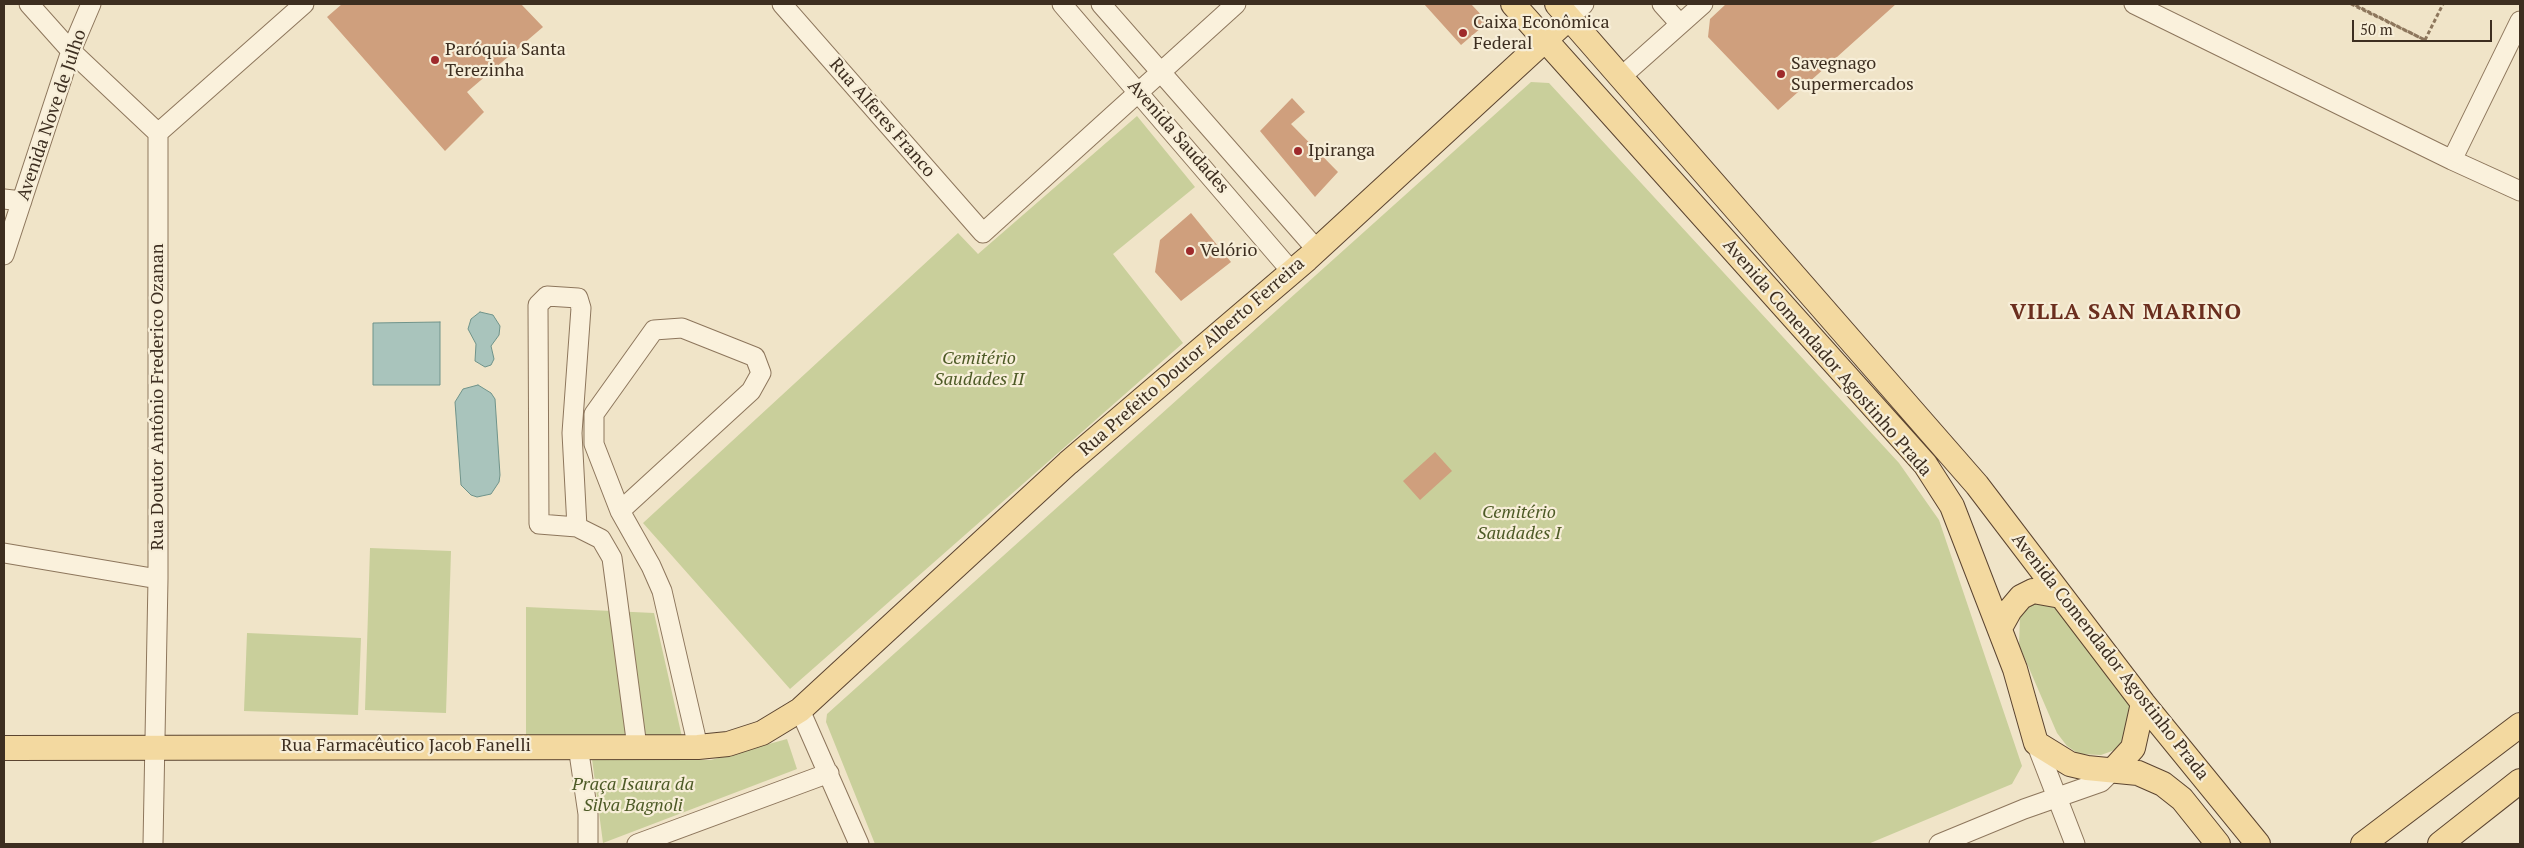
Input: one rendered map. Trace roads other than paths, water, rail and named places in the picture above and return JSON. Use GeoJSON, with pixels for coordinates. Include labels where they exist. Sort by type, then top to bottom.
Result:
{"type":"FeatureCollection","features":[{"type":"Feature","properties":{"kind":"main road","name":"Avenida Comendador Agostinho Prada"},"geometry":{"type":"LineString","coordinates":[[1513,4],[1924,464],[1952,506],[2015,669],[2036,743],[2070,764],[2087,768],[2138,773],[2163,784],[2182,799],[2218,844]]}},
{"type":"Feature","properties":{"kind":"main road","name":"Avenida Comendador Agostinho Prada"},"geometry":{"type":"LineString","coordinates":[[1570,8],[1621,77],[1977,485],[2143,703],[2258,844]]}},
{"type":"Feature","properties":{"kind":"main road","name":"Rua Prefeito Doutor Alberto Ferreira"},"geometry":{"type":"LineString","coordinates":[[800,710],[1068,463],[1317,250],[1546,41],[1570,8]]}},
{"type":"Feature","properties":{"kind":"main road"},"geometry":{"type":"LineString","coordinates":[[2000,628],[2010,610],[2027,594],[2033,591],[2061,596]]}},
{"type":"Feature","properties":{"kind":"main road"},"geometry":{"type":"LineString","coordinates":[[2113,770],[2133,748],[2143,703]]}},
{"type":"Feature","properties":{"kind":"main road","name":"Rua Farmacêutico Jacob Fanelli"},"geometry":{"type":"LineString","coordinates":[[4,748],[698,747],[728,744],[762,733],[800,710]]}},
{"type":"Feature","properties":{"kind":"main road"},"geometry":{"type":"LineString","coordinates":[[2363,844],[2520,724]]}},
{"type":"Feature","properties":{"kind":"main road"},"geometry":{"type":"LineString","coordinates":[[2440,844],[2520,782]]}},
{"type":"Feature","properties":{"kind":"street"},"geometry":{"type":"LineString","coordinates":[[29,4],[71,52],[158,133],[304,4]]}},
{"type":"Feature","properties":{"kind":"street","name":"Avenida Nove de Julho"},"geometry":{"type":"LineString","coordinates":[[4,254],[13,200],[91,4]]}},
{"type":"Feature","properties":{"kind":"street","name":"Rua Alferes Franco"},"geometry":{"type":"LineString","coordinates":[[782,4],[983,233],[1140,92]]}},
{"type":"Feature","properties":{"kind":"street","name":"Avenida Saudades"},"geometry":{"type":"LineString","coordinates":[[1062,4],[1140,92],[1292,272]]}},
{"type":"Feature","properties":{"kind":"street","name":"Avenida Saudades"},"geometry":{"type":"LineString","coordinates":[[1101,4],[1317,250]]}},
{"type":"Feature","properties":{"kind":"street"},"geometry":{"type":"LineString","coordinates":[[1140,92],[1236,4]]}},
{"type":"Feature","properties":{"kind":"street"},"geometry":{"type":"LineString","coordinates":[[1662,4],[1680,24]]}},
{"type":"Feature","properties":{"kind":"street"},"geometry":{"type":"LineString","coordinates":[[1621,77],[1703,4]]}},
{"type":"Feature","properties":{"kind":"street"},"geometry":{"type":"LineString","coordinates":[[2134,4],[2452,160],[2520,191]]}},
{"type":"Feature","properties":{"kind":"street"},"geometry":{"type":"LineString","coordinates":[[2452,160],[2520,21]]}},
{"type":"Feature","properties":{"kind":"street","name":"Rua Doutor Antônio Frederico Ozanan"},"geometry":{"type":"LineString","coordinates":[[153,844],[158,579],[158,133]]}},
{"type":"Feature","properties":{"kind":"street"},"geometry":{"type":"LineString","coordinates":[[577,528],[572,433],[581,308],[578,298],[547,296],[538,305],[539,524],[577,528],[601,539],[612,558],[636,747]]}},
{"type":"Feature","properties":{"kind":"street"},"geometry":{"type":"LineString","coordinates":[[620,511],[751,391],[761,372],[755,357],[682,328],[654,330],[594,414],[594,444],[620,511],[651,566],[662,591],[698,747]]}},
{"type":"Feature","properties":{"kind":"street"},"geometry":{"type":"LineString","coordinates":[[4,553],[158,579]]}},
{"type":"Feature","properties":{"kind":"street"},"geometry":{"type":"LineString","coordinates":[[800,710],[859,844]]}},
{"type":"Feature","properties":{"kind":"street"},"geometry":{"type":"LineString","coordinates":[[2036,743],[2056,799],[2075,844]]}},
{"type":"Feature","properties":{"kind":"street"},"geometry":{"type":"LineString","coordinates":[[578,746],[588,814],[588,844]]}},
{"type":"Feature","properties":{"kind":"street"},"geometry":{"type":"LineString","coordinates":[[1939,844],[2024,809],[2101,782],[2113,770]]}},
{"type":"Feature","properties":{"kind":"street"},"geometry":{"type":"LineString","coordinates":[[637,844],[828,774]]}},
{"type":"Feature","properties":{"kind":"water"},"geometry":{"type":"Polygon","coordinates":[[[480,312],[493,315],[500,326],[499,335],[491,346],[494,359],[491,365],[485,367],[475,361],[476,344],[468,329],[471,319],[480,312]]]}},
{"type":"Feature","properties":{"kind":"water"},"geometry":{"type":"Polygon","coordinates":[[[440,322],[440,385],[373,385],[373,323],[440,322]]]}},
{"type":"Feature","properties":{"kind":"water"},"geometry":{"type":"Polygon","coordinates":[[[478,385],[491,393],[495,399],[500,475],[499,482],[491,494],[477,497],[471,495],[461,485],[455,402],[463,389],[478,385]]]}},
{"type":"Feature","properties":{"kind":"place","name":"Caixa Econômica Federal"},"geometry":{"type":"Point","coordinates":[1463,33]}},
{"type":"Feature","properties":{"kind":"place","name":"Paróquia Santa Terezinha"},"geometry":{"type":"Point","coordinates":[435,60]}},
{"type":"Feature","properties":{"kind":"place","name":"Savegnago Supermercados"},"geometry":{"type":"Point","coordinates":[1781,74]}},
{"type":"Feature","properties":{"kind":"place","name":"Ipiranga"},"geometry":{"type":"Point","coordinates":[1298,151]}},
{"type":"Feature","properties":{"kind":"place","name":"Velório"},"geometry":{"type":"Point","coordinates":[1190,251]}},
{"type":"Feature","properties":{"kind":"district","name":"VILLA SAN MARINO"},"geometry":{"type":"Point","coordinates":[2126,313]}},
{"type":"Feature","properties":{"kind":"park label","name":"Cemitério Saudades II"},"geometry":{"type":"Point","coordinates":[979,369]}},
{"type":"Feature","properties":{"kind":"park label","name":"Cemitério Saudades I"},"geometry":{"type":"Point","coordinates":[1519,523]}},
{"type":"Feature","properties":{"kind":"park label","name":"Praça Isaura da Silva Bagnoli"},"geometry":{"type":"Point","coordinates":[633,795]}}]}
